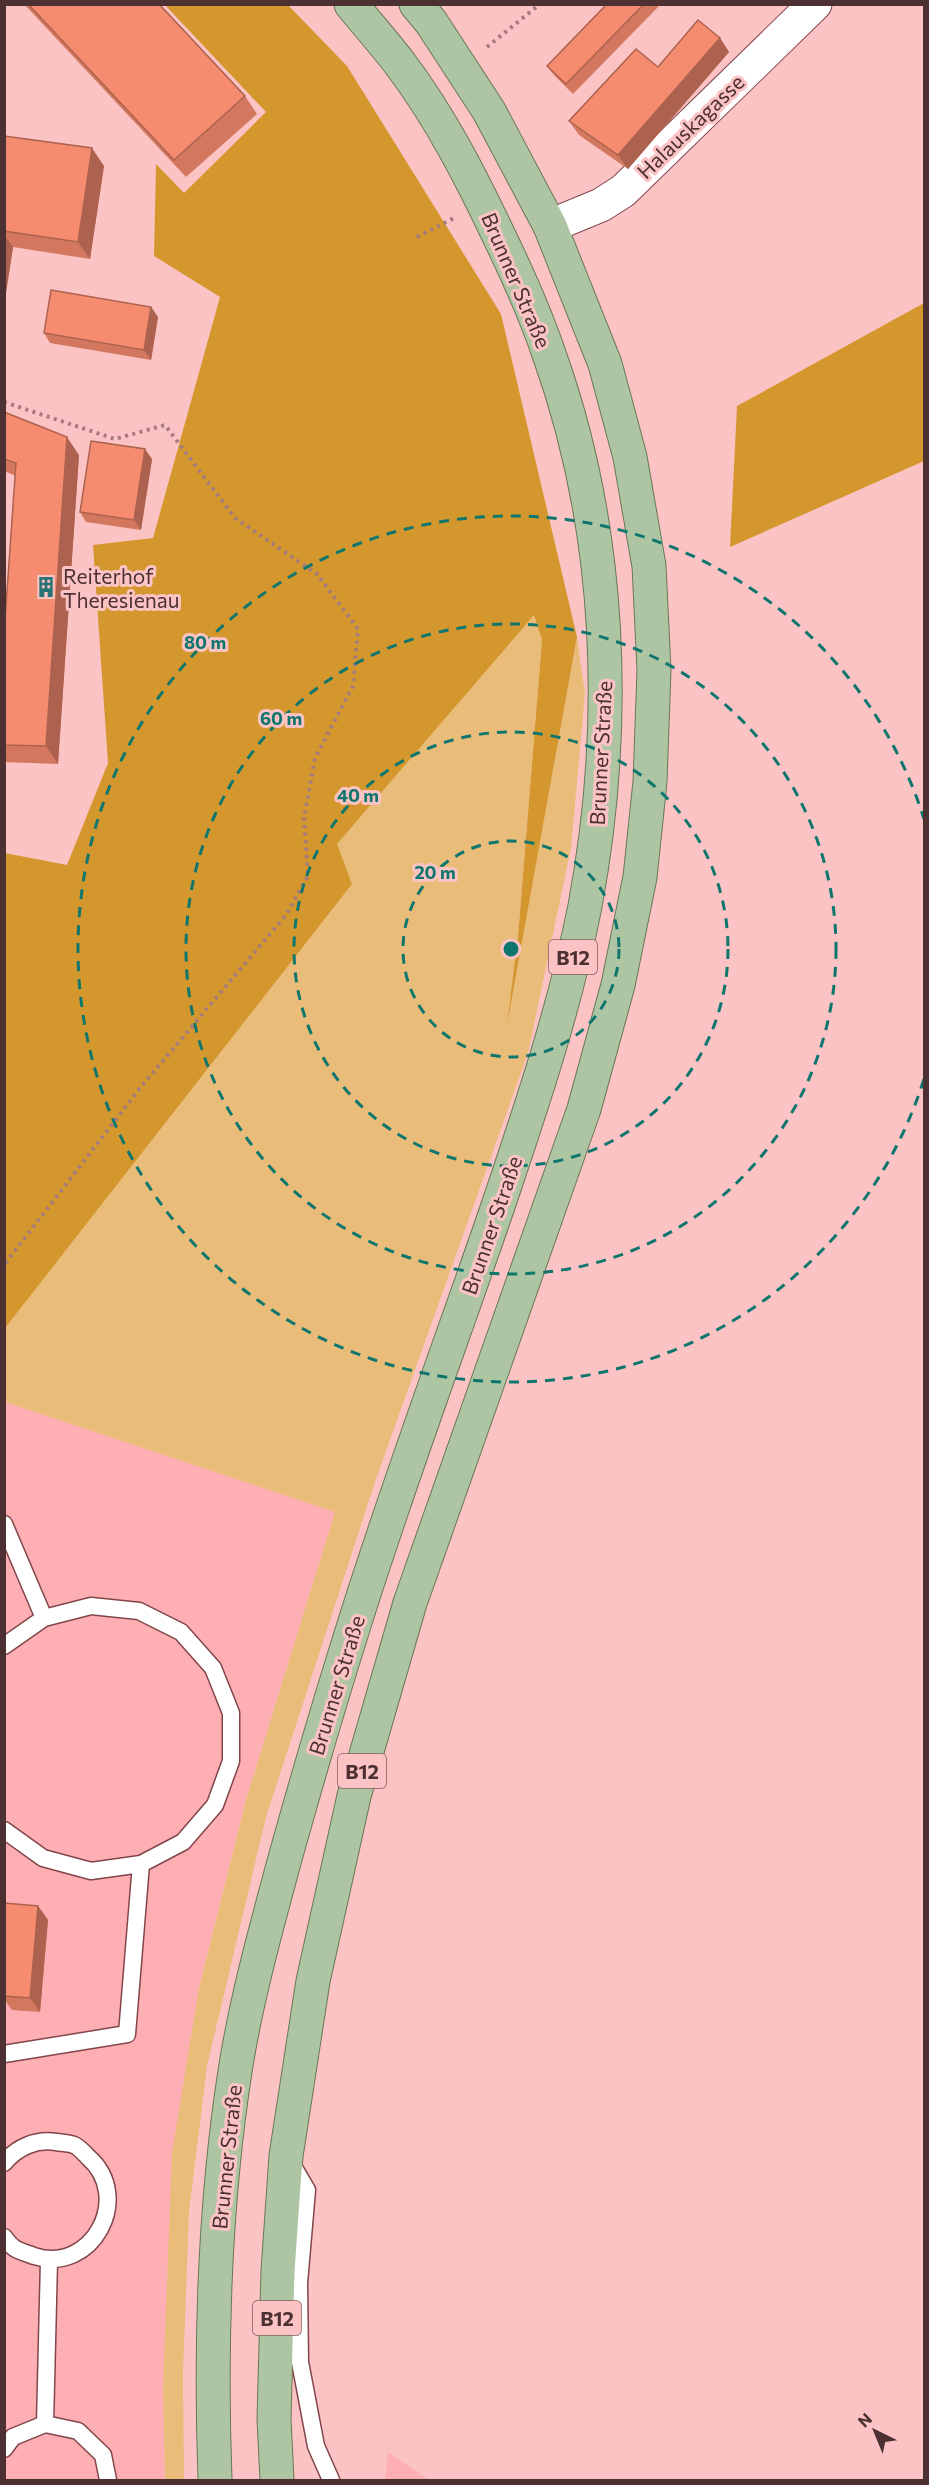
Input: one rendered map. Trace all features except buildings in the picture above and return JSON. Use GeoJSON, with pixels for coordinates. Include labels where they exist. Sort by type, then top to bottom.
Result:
{"type":"FeatureCollection","features":[{"type":"Feature","properties":{"kind":"main road","name":"Brunner Straße"},"geometry":{"type":"LineString","coordinates":[[215,2481],[212,2384],[217,2233],[236,2062],[267,1925],[354,1625],[533,1102],[565,992],[584,907],[600,806],[605,707],[604,641],[597,554],[588,500],[550,354],[519,278],[452,142],[403,67],[351,4]]}},
{"type":"Feature","properties":{"kind":"main road","name":"B12"},"geometry":{"type":"LineString","coordinates":[[277,2481],[274,2419],[278,2271],[286,2156],[313,1981],[354,1796],[410,1603],[584,1109],[618,985],[640,878],[650,782],[654,670],[649,566],[630,457],[605,364],[550,226],[489,111],[431,22],[416,4]]}},
{"type":"Feature","properties":{"kind":"street","name":"Halauskagasse"},"geometry":{"type":"LineString","coordinates":[[550,226],[601,205],[623,190],[815,4]]}},
{"type":"Feature","properties":{"kind":"lane"},"geometry":{"type":"LineString","coordinates":[[4,1524],[44,1618]]}},
{"type":"Feature","properties":{"kind":"lane"},"geometry":{"type":"LineString","coordinates":[[4,1646],[44,1618],[91,1606],[139,1611],[181,1632],[213,1668],[231,1713],[231,1761],[214,1805],[183,1842],[141,1864],[91,1871],[43,1858],[4,1830]]}},
{"type":"Feature","properties":{"kind":"lane"},"geometry":{"type":"LineString","coordinates":[[4,2054],[127,2034],[141,1864]]}},
{"type":"Feature","properties":{"kind":"lane"},"geometry":{"type":"LineString","coordinates":[[4,2163],[13,2152],[43,2140],[75,2145],[100,2167],[109,2197],[102,2229],[80,2252],[49,2261],[12,2248],[4,2237]]}},
{"type":"Feature","properties":{"kind":"lane"},"geometry":{"type":"LineString","coordinates":[[286,2156],[307,2190],[299,2283],[300,2362],[316,2446],[331,2481]]}},
{"type":"Feature","properties":{"kind":"lane"},"geometry":{"type":"LineString","coordinates":[[45,2424],[49,2261]]}},
{"type":"Feature","properties":{"kind":"lane"},"geometry":{"type":"LineString","coordinates":[[4,2449],[13,2437],[45,2424],[78,2431],[103,2455],[108,2481]]}},
{"type":"Feature","properties":{"kind":"path"},"geometry":{"type":"LineString","coordinates":[[461,68],[540,4]]}},
{"type":"Feature","properties":{"kind":"path"},"geometry":{"type":"LineString","coordinates":[[4,402],[116,439],[165,425],[235,518],[317,574],[358,629],[353,686],[315,758],[304,818],[308,876],[286,915],[140,1088],[4,1265]]}},
{"type":"Feature","properties":{"kind":"shaded area"},"geometry":{"type":"Polygon","coordinates":[[[165,5],[288,5],[347,66],[501,314],[577,637],[507,1025],[518,937],[542,640],[534,615],[337,844],[352,884],[5,1328],[5,853],[67,865],[108,763],[93,545],[153,538],[220,297],[154,256],[156,164],[184,193],[266,112],[165,5]]]}},
{"type":"Feature","properties":{"kind":"shaded area"},"geometry":{"type":"Polygon","coordinates":[[[924,303],[924,461],[730,547],[737,406],[924,303]]]}},
{"type":"Feature","properties":{"kind":"shaded area"},"geometry":{"type":"Polygon","coordinates":[[[534,614],[542,640],[518,937],[510,1008],[577,637],[585,694],[571,848],[528,1053],[376,1479],[266,1817],[207,2066],[189,2212],[183,2372],[184,2480],[165,2480],[163,2389],[172,2153],[199,1988],[246,1800],[335,1512],[5,1402],[4,1328],[352,884],[336,844],[534,614]]]}},
{"type":"Feature","properties":{"kind":"shaded area"},"geometry":{"type":"Polygon","coordinates":[[[5,1402],[335,1512],[246,1800],[199,1988],[163,2389],[165,2480],[5,2480],[5,1402]]]}},
{"type":"Feature","properties":{"kind":"shaded area"},"geometry":{"type":"Polygon","coordinates":[[[388,2452],[429,2480],[385,2480],[388,2452]]]}},
{"type":"Feature","properties":{"kind":"place","name":"Reiterhof Theresienau"},"geometry":{"type":"Point","coordinates":[46,587]}}]}
